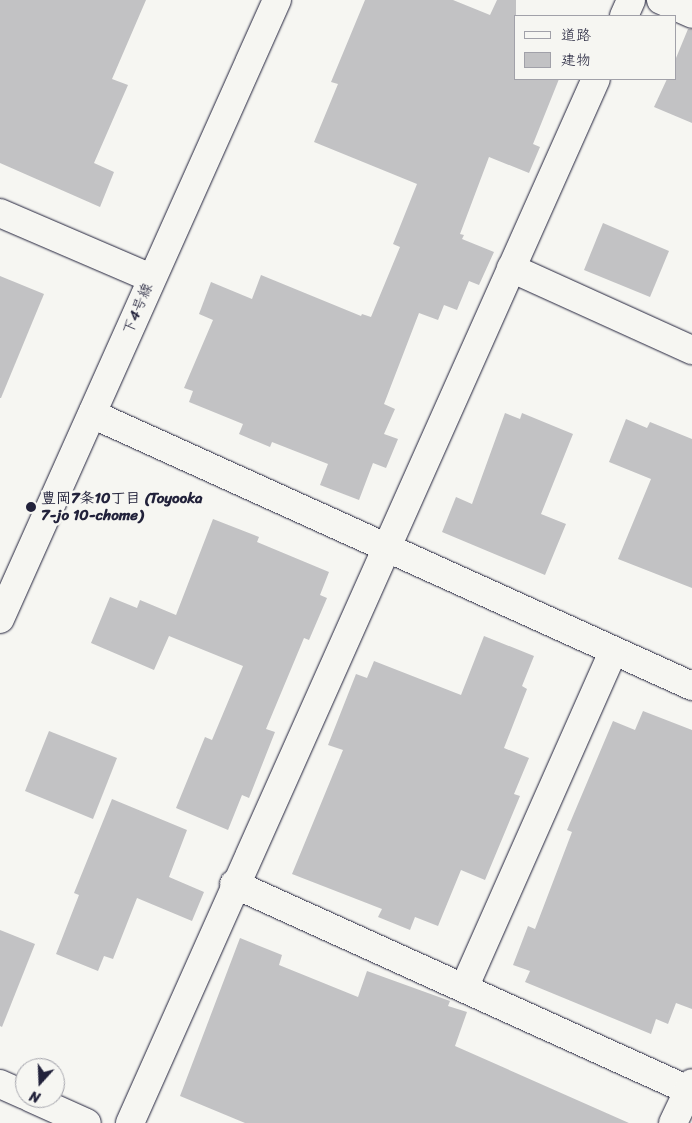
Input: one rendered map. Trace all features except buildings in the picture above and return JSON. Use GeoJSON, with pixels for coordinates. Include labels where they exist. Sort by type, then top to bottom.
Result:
{"type":"FeatureCollection","features":[{"type":"Feature","properties":{"kind":"street","name":"下4号線"},"geometry":{"type":"LineString","coordinates":[[0,619],[277,0]]}},
{"type":"Feature","properties":{"kind":"street"},"geometry":{"type":"LineString","coordinates":[[624,15],[631,0]]}},
{"type":"Feature","properties":{"kind":"street"},"geometry":{"type":"LineString","coordinates":[[660,0],[692,14]]}},
{"type":"Feature","properties":{"kind":"street"},"geometry":{"type":"LineString","coordinates":[[130,1123],[234,884],[596,80]]}},
{"type":"Feature","properties":{"kind":"street"},"geometry":{"type":"LineString","coordinates":[[0,213],[151,278]]}},
{"type":"Feature","properties":{"kind":"street"},"geometry":{"type":"LineString","coordinates":[[511,268],[692,350]]}},
{"type":"Feature","properties":{"kind":"street"},"geometry":{"type":"LineString","coordinates":[[92,414],[692,686]]}},
{"type":"Feature","properties":{"kind":"street"},"geometry":{"type":"LineString","coordinates":[[464,988],[613,651]]}},
{"type":"Feature","properties":{"kind":"street"},"geometry":{"type":"LineString","coordinates":[[234,884],[690,1087],[673,1123]]}},
{"type":"Feature","properties":{"kind":"street"},"geometry":{"type":"LineString","coordinates":[[0,1084],[15,1091]]}},
{"type":"Feature","properties":{"kind":"street"},"geometry":{"type":"LineString","coordinates":[[53,1108],[87,1123]]}},
{"type":"Feature","properties":{"kind":"place","name":"豊岡7条10丁目 (Toyooka 7-jo 10-chome)"},"geometry":{"type":"Point","coordinates":[31,507]}}]}
